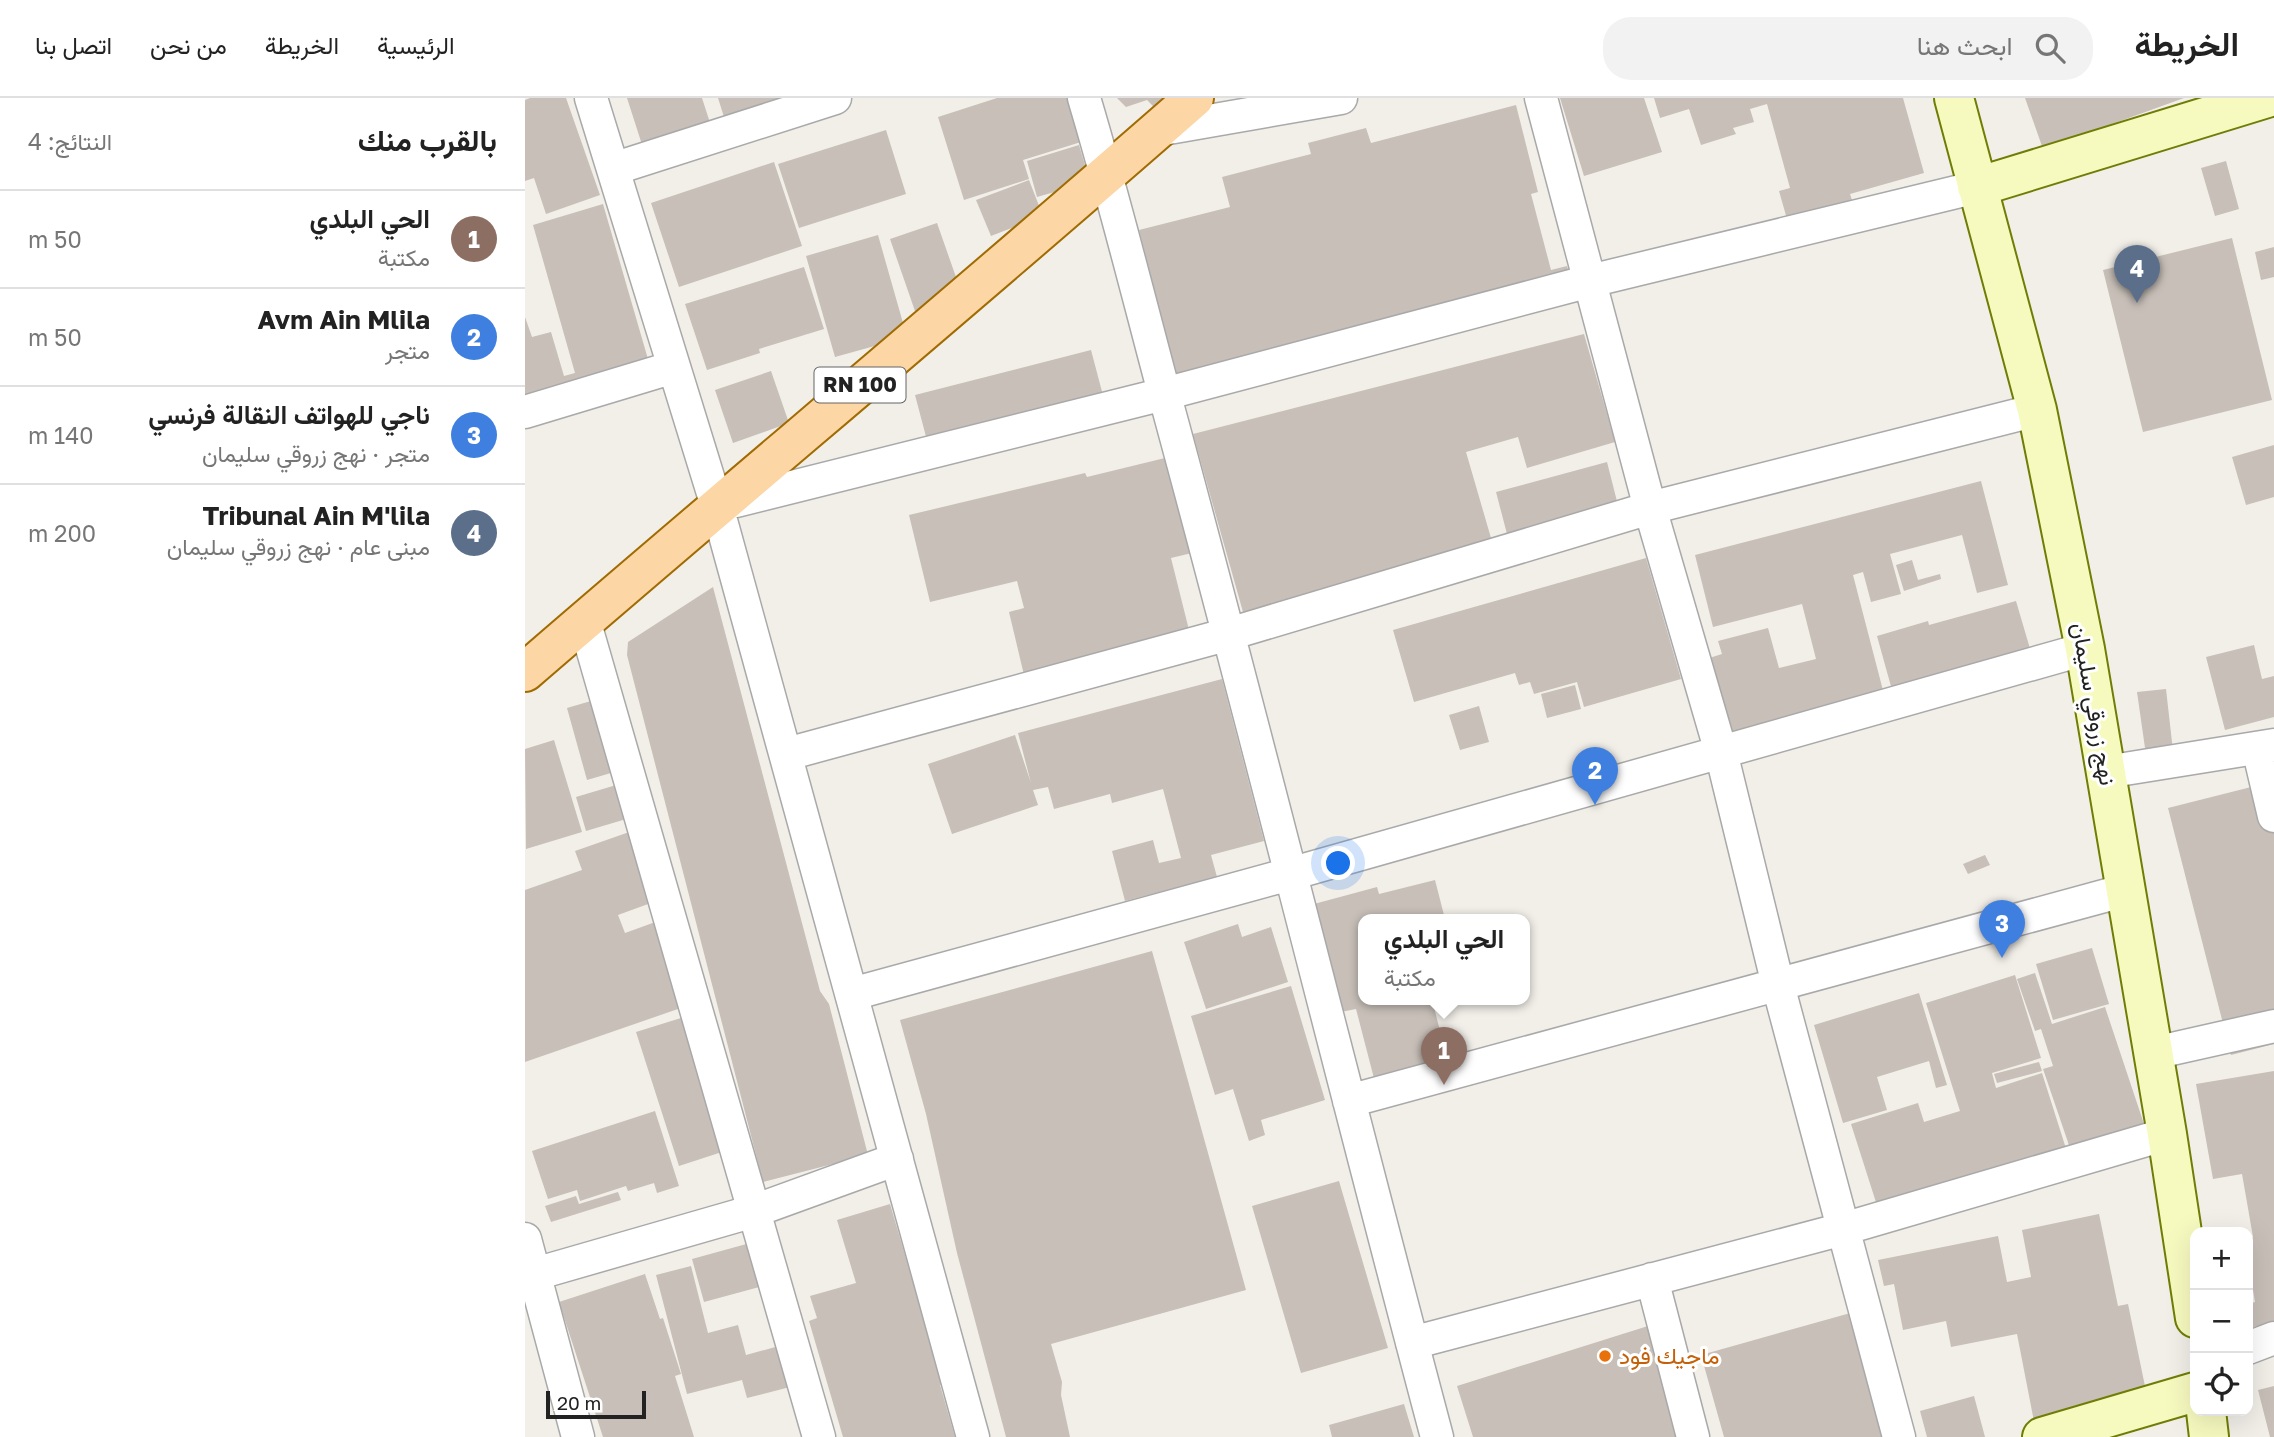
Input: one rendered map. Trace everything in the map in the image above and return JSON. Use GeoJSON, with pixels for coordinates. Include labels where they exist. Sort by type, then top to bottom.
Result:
{"type":"FeatureCollection","features":[{"type":"Feature","properties":{"kind":"main road","name":"RN 100"},"geometry":{"type":"LineString","coordinates":[[525,672],[1194,98]]}},
{"type":"Feature","properties":{"kind":"main road","name":"نهج زروقي سليمان"},"geometry":{"type":"LineString","coordinates":[[1954,98],[2038,410],[2085,649],[2154,1053],[2191,1290]]}},
{"type":"Feature","properties":{"kind":"main road"},"geometry":{"type":"LineString","coordinates":[[1977,187],[2267,98]]}},
{"type":"Feature","properties":{"kind":"main road"},"geometry":{"type":"LineString","coordinates":[[2042,1437],[2190,1393]]}},
{"type":"Feature","properties":{"kind":"main road"},"geometry":{"type":"LineString","coordinates":[[2207,1416],[2209,1437]]}},
{"type":"Feature","properties":{"kind":"street"},"geometry":{"type":"LineString","coordinates":[[591,98],[717,506],[973,1437]]}},
{"type":"Feature","properties":{"kind":"street"},"geometry":{"type":"LineString","coordinates":[[613,169],[835,98]]}},
{"type":"Feature","properties":{"kind":"street"},"geometry":{"type":"LineString","coordinates":[[1084,98],[1230,634],[1437,1437]]}},
{"type":"Feature","properties":{"kind":"street"},"geometry":{"type":"LineString","coordinates":[[1157,130],[1341,98]]}},
{"type":"Feature","properties":{"kind":"street"},"geometry":{"type":"LineString","coordinates":[[1541,98],[1650,508],[1721,752],[1778,985],[1899,1437]]}},
{"type":"Feature","properties":{"kind":"street"},"geometry":{"type":"LineString","coordinates":[[717,506],[1164,394],[1590,281],[1977,187]]}},
{"type":"Feature","properties":{"kind":"street"},"geometry":{"type":"LineString","coordinates":[[525,412],[674,368]]}},
{"type":"Feature","properties":{"kind":"street"},"geometry":{"type":"LineString","coordinates":[[787,754],[1230,634],[1650,508],[2038,410]]}},
{"type":"Feature","properties":{"kind":"street"},"geometry":{"type":"LineString","coordinates":[[584,620],[818,1437]]}},
{"type":"Feature","properties":{"kind":"street"},"geometry":{"type":"LineString","coordinates":[[852,994],[1290,874],[2085,649]]}},
{"type":"Feature","properties":{"kind":"street"},"geometry":{"type":"LineString","coordinates":[[2106,772],[2266,746],[2274,816]]}},
{"type":"Feature","properties":{"kind":"street"},"geometry":{"type":"LineString","coordinates":[[1349,1101],[2126,890]]}},
{"type":"Feature","properties":{"kind":"street"},"geometry":{"type":"LineString","coordinates":[[2154,1053],[2274,1026]]}},
{"type":"Feature","properties":{"kind":"street"},"geometry":{"type":"LineString","coordinates":[[1412,1342],[1843,1229],[2167,1134]]}},
{"type":"Feature","properties":{"kind":"street"},"geometry":{"type":"LineString","coordinates":[[535,1274],[754,1211],[898,1159]]}},
{"type":"Feature","properties":{"kind":"street"},"geometry":{"type":"LineString","coordinates":[[525,1239],[578,1437]]}},
{"type":"Feature","properties":{"kind":"street"},"geometry":{"type":"LineString","coordinates":[[1652,1279],[1693,1437]]}},
{"type":"Feature","properties":{"kind":"street"},"geometry":{"type":"LineString","coordinates":[[2253,1346],[2274,1338]]}},
{"type":"Feature","properties":{"kind":"building"},"geometry":{"type":"Polygon","coordinates":[[[566,98],[600,195],[546,214],[534,178],[525,181],[525,100],[566,98]]]}},
{"type":"Feature","properties":{"kind":"building"},"geometry":{"type":"Polygon","coordinates":[[[627,98],[702,98],[713,132],[645,154],[627,98]]]}},
{"type":"Feature","properties":{"kind":"building"},"geometry":{"type":"Polygon","coordinates":[[[718,98],[821,98],[750,121],[746,110],[724,117],[718,98]]]}},
{"type":"Feature","properties":{"kind":"building"},"geometry":{"type":"Polygon","coordinates":[[[997,98],[1067,98],[1081,142],[1023,160],[1029,179],[964,200],[938,117],[997,98]]]}},
{"type":"Feature","properties":{"kind":"building"},"geometry":{"type":"Polygon","coordinates":[[[1117,98],[1189,98],[1156,109],[1147,100],[1126,107],[1117,98]]]}},
{"type":"Feature","properties":{"kind":"building"},"geometry":{"type":"Polygon","coordinates":[[[1560,98],[1644,98],[1662,152],[1584,176],[1560,98]]]}},
{"type":"Feature","properties":{"kind":"building"},"geometry":{"type":"Polygon","coordinates":[[[1654,98],[1903,98],[1924,173],[1850,194],[1852,200],[1787,219],[1779,191],[1790,188],[1767,104],[1750,109],[1754,122],[1733,128],[1736,134],[1701,145],[1689,109],[1660,118],[1654,98]]]}},
{"type":"Feature","properties":{"kind":"building"},"geometry":{"type":"Polygon","coordinates":[[[2025,98],[2184,98],[2043,149],[2025,98]]]}},
{"type":"Feature","properties":{"kind":"building"},"geometry":{"type":"Polygon","coordinates":[[[1516,105],[1538,192],[1531,194],[1551,270],[1567,266],[1570,276],[1178,381],[1139,230],[1230,207],[1222,177],[1311,154],[1308,143],[1366,128],[1371,143],[1516,105]]]}},
{"type":"Feature","properties":{"kind":"building"},"geometry":{"type":"Polygon","coordinates":[[[886,130],[906,194],[799,228],[778,164],[886,130]]]}},
{"type":"Feature","properties":{"kind":"building"},"geometry":{"type":"Polygon","coordinates":[[[1079,145],[1090,182],[1037,197],[1027,161],[1079,145]]]}},
{"type":"Feature","properties":{"kind":"building"},"geometry":{"type":"Polygon","coordinates":[[[2226,161],[2239,209],[2215,216],[2201,168],[2226,161]]]}},
{"type":"Feature","properties":{"kind":"building"},"geometry":{"type":"Polygon","coordinates":[[[774,162],[802,246],[679,287],[651,203],[774,162]]]}},
{"type":"Feature","properties":{"kind":"building"},"geometry":{"type":"Polygon","coordinates":[[[1029,180],[1043,216],[991,236],[976,200],[1029,180]]]}},
{"type":"Feature","properties":{"kind":"building"},"geometry":{"type":"Polygon","coordinates":[[[603,204],[650,366],[525,411],[525,317],[532,337],[551,332],[564,376],[575,373],[533,225],[603,204]]]}},
{"type":"Feature","properties":{"kind":"building"},"geometry":{"type":"Polygon","coordinates":[[[937,223],[963,297],[916,314],[890,239],[937,223]]]}},
{"type":"Feature","properties":{"kind":"building"},"geometry":{"type":"Polygon","coordinates":[[[878,235],[907,337],[835,357],[806,256],[878,235]]]}},
{"type":"Feature","properties":{"kind":"building"},"geometry":{"type":"Polygon","coordinates":[[[2232,238],[2272,400],[2143,432],[2103,270],[2232,238]]]}},
{"type":"Feature","properties":{"kind":"building"},"geometry":{"type":"Polygon","coordinates":[[[2274,247],[2274,277],[2261,280],[2255,252],[2274,247]]]}},
{"type":"Feature","properties":{"kind":"building"},"geometry":{"type":"Polygon","coordinates":[[[804,267],[824,329],[759,349],[760,353],[707,370],[685,304],[804,267]]]}},
{"type":"Feature","properties":{"kind":"building"},"geometry":{"type":"Polygon","coordinates":[[[1584,334],[1615,442],[1527,468],[1518,437],[1466,452],[1491,538],[1507,534],[1496,492],[1607,462],[1621,517],[1497,557],[1243,612],[1193,434],[1584,334]]]}},
{"type":"Feature","properties":{"kind":"building"},"geometry":{"type":"Polygon","coordinates":[[[1091,350],[1105,403],[929,448],[915,395],[1091,350]]]}},
{"type":"Feature","properties":{"kind":"building"},"geometry":{"type":"Polygon","coordinates":[[[771,371],[789,423],[733,443],[715,390],[771,371]]]}},
{"type":"Feature","properties":{"kind":"building"},"geometry":{"type":"Polygon","coordinates":[[[2274,445],[2274,497],[2246,505],[2232,457],[2274,445]]]}},
{"type":"Feature","properties":{"kind":"building"},"geometry":{"type":"Polygon","coordinates":[[[1169,457],[1192,553],[1171,558],[1190,634],[1024,675],[1009,612],[1024,608],[1017,581],[930,602],[909,515],[1085,473],[1087,477],[1169,457]]]}},
{"type":"Feature","properties":{"kind":"building"},"geometry":{"type":"Polygon","coordinates":[[[1981,481],[2008,585],[1977,593],[1962,535],[1890,554],[1901,594],[1871,602],[1863,572],[1853,575],[1886,702],[1734,741],[1726,710],[1719,712],[1706,659],[1722,654],[1718,641],[1768,628],[1779,668],[1816,659],[1802,604],[1713,627],[1695,555],[1981,481]]]}},
{"type":"Feature","properties":{"kind":"building"},"geometry":{"type":"Polygon","coordinates":[[[1646,558],[1681,679],[1584,707],[1577,682],[1534,694],[1530,682],[1519,685],[1515,673],[1414,702],[1393,630],[1646,558]]]}},
{"type":"Feature","properties":{"kind":"building"},"geometry":{"type":"Polygon","coordinates":[[[1912,560],[1918,580],[1940,574],[1941,579],[1904,591],[1896,565],[1912,560]]]}},
{"type":"Feature","properties":{"kind":"building"},"geometry":{"type":"Polygon","coordinates":[[[713,587],[820,991],[829,1004],[868,1155],[763,1182],[627,655],[628,642],[713,587]]]}},
{"type":"Feature","properties":{"kind":"building"},"geometry":{"type":"Polygon","coordinates":[[[2016,601],[2031,652],[1892,690],[1877,636],[2016,601]]]}},
{"type":"Feature","properties":{"kind":"building"},"geometry":{"type":"Polygon","coordinates":[[[2254,645],[2262,679],[2274,676],[2274,717],[2225,730],[2206,657],[2254,645]]]}},
{"type":"Feature","properties":{"kind":"building"},"geometry":{"type":"Polygon","coordinates":[[[1222,679],[1264,841],[1211,855],[1217,877],[1125,901],[1112,851],[1153,840],[1159,863],[1181,858],[1163,789],[1112,803],[1110,794],[1054,809],[1048,787],[1033,790],[1038,805],[952,834],[928,764],[1015,735],[1031,783],[1018,733],[1222,679]]]}},
{"type":"Feature","properties":{"kind":"building"},"geometry":{"type":"Polygon","coordinates":[[[1575,685],[1581,709],[1547,718],[1541,694],[1575,685]]]}},
{"type":"Feature","properties":{"kind":"building"},"geometry":{"type":"Polygon","coordinates":[[[2166,689],[2173,751],[2146,755],[2137,692],[2166,689]]]}},
{"type":"Feature","properties":{"kind":"building"},"geometry":{"type":"Polygon","coordinates":[[[608,696],[628,768],[587,780],[567,708],[608,696]]]}},
{"type":"Feature","properties":{"kind":"building"},"geometry":{"type":"Polygon","coordinates":[[[1479,706],[1489,742],[1460,750],[1449,715],[1479,706]]]}},
{"type":"Feature","properties":{"kind":"building"},"geometry":{"type":"Polygon","coordinates":[[[554,740],[582,832],[526,849],[525,749],[554,740]]]}},
{"type":"Feature","properties":{"kind":"building"},"geometry":{"type":"Polygon","coordinates":[[[633,780],[643,814],[586,831],[576,797],[633,780]]]}},
{"type":"Feature","properties":{"kind":"building"},"geometry":{"type":"Polygon","coordinates":[[[2271,782],[2274,794],[2274,1044],[2231,1055],[2168,808],[2271,782]]]}},
{"type":"Feature","properties":{"kind":"building"},"geometry":{"type":"Polygon","coordinates":[[[635,830],[659,900],[618,915],[625,933],[672,916],[701,1001],[525,1062],[525,890],[582,870],[575,851],[635,830]]]}},
{"type":"Feature","properties":{"kind":"building"},"geometry":{"type":"Polygon","coordinates":[[[1985,855],[1990,865],[1968,874],[1963,864],[1985,855]]]}},
{"type":"Feature","properties":{"kind":"building"},"geometry":{"type":"Polygon","coordinates":[[[1435,880],[1444,914],[1358,914],[1358,1005],[1434,1005],[1449,1067],[1376,1086],[1356,1009],[1341,1012],[1314,904],[1377,887],[1379,894],[1435,880]]]}},
{"type":"Feature","properties":{"kind":"building"},"geometry":{"type":"Polygon","coordinates":[[[1238,924],[1242,937],[1271,927],[1288,982],[1206,1009],[1184,942],[1238,924]]]}},
{"type":"Feature","properties":{"kind":"building"},"geometry":{"type":"Polygon","coordinates":[[[2092,948],[2109,1004],[2053,1020],[2036,964],[2092,948]]]}},
{"type":"Feature","properties":{"kind":"building"},"geometry":{"type":"Polygon","coordinates":[[[1152,951],[1246,1290],[1051,1344],[1062,1382],[1061,1395],[1070,1437],[1006,1437],[957,1253],[926,1114],[900,1020],[1152,951]]]}},
{"type":"Feature","properties":{"kind":"building"},"geometry":{"type":"Polygon","coordinates":[[[2035,973],[2052,1024],[2105,1007],[2146,1130],[2072,1154],[2043,1069],[2053,1066],[2041,1029],[2035,1031],[2017,979],[2035,973]]]}},
{"type":"Feature","properties":{"kind":"building"},"geometry":{"type":"Polygon","coordinates":[[[2015,975],[2041,1058],[1992,1073],[1996,1088],[2042,1073],[2069,1158],[1881,1218],[1851,1124],[1918,1103],[1924,1122],[1960,1111],[1926,1003],[2015,975]]]}},
{"type":"Feature","properties":{"kind":"building"},"geometry":{"type":"Polygon","coordinates":[[[1291,986],[1325,1100],[1261,1120],[1265,1135],[1249,1141],[1233,1089],[1215,1095],[1191,1016],[1291,986]]]}},
{"type":"Feature","properties":{"kind":"building"},"geometry":{"type":"Polygon","coordinates":[[[1919,993],[1947,1085],[1936,1088],[1929,1061],[1877,1077],[1887,1110],[1843,1123],[1814,1025],[1919,993]]]}},
{"type":"Feature","properties":{"kind":"building"},"geometry":{"type":"Polygon","coordinates":[[[697,1013],[725,1151],[679,1166],[636,1032],[697,1013]]]}},
{"type":"Feature","properties":{"kind":"building"},"geometry":{"type":"Polygon","coordinates":[[[2039,1062],[2042,1071],[1997,1083],[1994,1074],[2039,1062]]]}},
{"type":"Feature","properties":{"kind":"building"},"geometry":{"type":"Polygon","coordinates":[[[2274,1071],[2274,1323],[2253,1327],[2253,1227],[2242,1174],[2213,1179],[2196,1084],[2274,1071]]]}},
{"type":"Feature","properties":{"kind":"building"},"geometry":{"type":"Polygon","coordinates":[[[655,1111],[679,1186],[657,1193],[654,1183],[628,1191],[626,1186],[580,1201],[577,1190],[548,1199],[532,1151],[655,1111]]]}},
{"type":"Feature","properties":{"kind":"building"},"geometry":{"type":"Polygon","coordinates":[[[1339,1181],[1388,1348],[1301,1373],[1252,1206],[1339,1181]]]}},
{"type":"Feature","properties":{"kind":"building"},"geometry":{"type":"Polygon","coordinates":[[[618,1192],[621,1200],[551,1222],[545,1206],[576,1196],[579,1204],[618,1192]]]}},
{"type":"Feature","properties":{"kind":"building"},"geometry":{"type":"Polygon","coordinates":[[[890,1204],[943,1384],[940,1385],[955,1437],[843,1437],[809,1321],[817,1318],[810,1296],[856,1283],[837,1220],[890,1204]]]}},
{"type":"Feature","properties":{"kind":"building"},"geometry":{"type":"Polygon","coordinates":[[[2099,1214],[2118,1306],[2128,1304],[2146,1391],[2074,1406],[2079,1430],[2037,1437],[2017,1334],[1951,1347],[1946,1321],[1903,1330],[1894,1284],[1884,1286],[1878,1260],[1998,1236],[2007,1282],[2031,1277],[2022,1230],[2099,1214]]]}},
{"type":"Feature","properties":{"kind":"building"},"geometry":{"type":"Polygon","coordinates":[[[750,1243],[763,1286],[704,1302],[692,1259],[750,1243]]]}},
{"type":"Feature","properties":{"kind":"building"},"geometry":{"type":"Polygon","coordinates":[[[691,1266],[708,1333],[738,1325],[746,1355],[779,1346],[790,1387],[747,1398],[742,1380],[687,1394],[656,1275],[691,1266]]]}},
{"type":"Feature","properties":{"kind":"building"},"geometry":{"type":"Polygon","coordinates":[[[645,1274],[681,1374],[675,1376],[694,1437],[603,1437],[559,1302],[645,1274]]]}},
{"type":"Feature","properties":{"kind":"building"},"geometry":{"type":"Polygon","coordinates":[[[1854,1312],[1889,1437],[1724,1437],[1701,1355],[1854,1312]]]}},
{"type":"Feature","properties":{"kind":"building","name":"ماجيك فود"},"geometry":{"type":"Polygon","coordinates":[[[1648,1326],[1683,1437],[1473,1437],[1457,1386],[1648,1326]]]}},
{"type":"Feature","properties":{"kind":"building"},"geometry":{"type":"Polygon","coordinates":[[[2274,1386],[2274,1437],[2270,1437],[2258,1390],[2274,1386]]]}},
{"type":"Feature","properties":{"kind":"building"},"geometry":{"type":"Polygon","coordinates":[[[1974,1396],[1985,1437],[1927,1437],[1920,1411],[1974,1396]]]}},
{"type":"Feature","properties":{"kind":"building"},"geometry":{"type":"Polygon","coordinates":[[[1404,1404],[1414,1437],[1332,1437],[1329,1425],[1404,1404]]]}},
{"type":"Feature","properties":{"kind":"place","name":"Tribunal Ain M'lila"},"geometry":{"type":"Point","coordinates":[2137,303]}},
{"type":"Feature","properties":{"kind":"place","name":"Avm Ain Mlila"},"geometry":{"type":"Point","coordinates":[1595,805]}},
{"type":"Feature","properties":{"kind":"place","name":"ناجي للهواتف النقالة فرنسي"},"geometry":{"type":"Point","coordinates":[2002,958]}},
{"type":"Feature","properties":{"kind":"place","name":"الحي البلدي"},"geometry":{"type":"Point","coordinates":[1444,1085]}},
{"type":"Feature","properties":{"kind":"place","name":"ماجيك فود"},"geometry":{"type":"Point","coordinates":[1605,1356]}}]}
